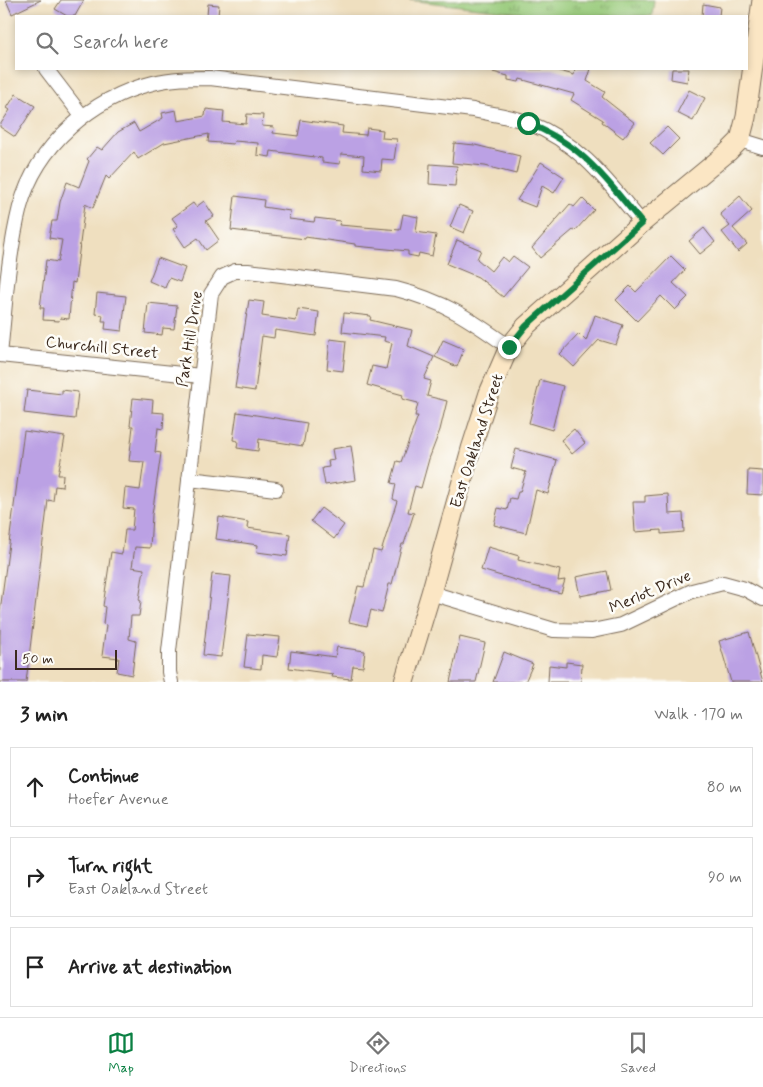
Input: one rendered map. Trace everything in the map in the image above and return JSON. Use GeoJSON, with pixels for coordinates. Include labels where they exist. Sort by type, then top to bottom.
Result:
{"type":"FeatureCollection","features":[{"type":"Feature","properties":{"kind":"street"},"geometry":{"type":"LineString","coordinates":[[762,0],[746,117],[740,140],[763,147]]}},
{"type":"Feature","properties":{"kind":"street"},"geometry":{"type":"LineString","coordinates":[[47,70],[82,116]]}},
{"type":"Feature","properties":{"kind":"street"},"geometry":{"type":"LineString","coordinates":[[0,355],[8,284],[21,205],[45,156],[61,136],[82,116],[129,91],[154,83],[181,79],[210,78],[481,112],[528,123],[556,136],[571,146],[594,167],[642,223]]}},
{"type":"Feature","properties":{"kind":"street","name":"East Oakland Street"},"geometry":{"type":"LineString","coordinates":[[404,682],[471,449],[489,393],[509,347],[526,326],[642,223],[740,140]]}},
{"type":"Feature","properties":{"kind":"street","name":"Park Hill Drive"},"geometry":{"type":"LineString","coordinates":[[171,682],[169,651],[211,294],[222,277],[235,270],[396,289],[418,295],[470,318],[509,347]]}},
{"type":"Feature","properties":{"kind":"street","name":"Churchill Street"},"geometry":{"type":"LineString","coordinates":[[0,355],[201,376]]}},
{"type":"Feature","properties":{"kind":"street"},"geometry":{"type":"LineString","coordinates":[[189,479],[276,489]]}},
{"type":"Feature","properties":{"kind":"street","name":"Merlot Drive"},"geometry":{"type":"LineString","coordinates":[[431,593],[554,630],[592,631],[621,625],[692,591],[723,583],[746,588],[763,600]]}},
{"type":"Feature","properties":{"kind":"green space"},"geometry":{"type":"Polygon","coordinates":[[[409,0],[654,0],[652,15],[538,15],[409,0]]]}},
{"type":"Feature","properties":{"kind":"building"},"geometry":{"type":"Polygon","coordinates":[[[6,0],[41,0],[12,14],[6,0]]]}},
{"type":"Feature","properties":{"kind":"building"},"geometry":{"type":"Polygon","coordinates":[[[61,0],[84,0],[76,15],[65,15],[55,9],[61,0]]]}},
{"type":"Feature","properties":{"kind":"building"},"geometry":{"type":"Polygon","coordinates":[[[208,4],[219,5],[218,15],[207,15],[208,4]]]}},
{"type":"Feature","properties":{"kind":"building"},"geometry":{"type":"Polygon","coordinates":[[[703,4],[720,7],[719,15],[702,15],[703,4]]]}},
{"type":"Feature","properties":{"kind":"building"},"geometry":{"type":"Polygon","coordinates":[[[494,70],[556,70],[574,75],[575,70],[591,70],[587,81],[605,92],[602,97],[635,123],[623,138],[602,122],[603,120],[571,100],[574,94],[520,79],[519,82],[508,80],[508,76],[493,72],[494,70]]]}},
{"type":"Feature","properties":{"kind":"building"},"geometry":{"type":"Polygon","coordinates":[[[672,70],[689,70],[687,82],[671,79],[672,70]]]}},
{"type":"Feature","properties":{"kind":"building"},"geometry":{"type":"Polygon","coordinates":[[[689,90],[705,98],[693,121],[677,113],[689,90]]]}},
{"type":"Feature","properties":{"kind":"building"},"geometry":{"type":"Polygon","coordinates":[[[16,94],[35,106],[15,137],[0,127],[0,125],[10,110],[7,108],[16,94]]]}},
{"type":"Feature","properties":{"kind":"building"},"geometry":{"type":"Polygon","coordinates":[[[206,109],[224,111],[223,122],[246,124],[247,114],[263,115],[262,126],[274,127],[273,133],[298,136],[301,120],[343,126],[342,133],[366,135],[367,128],[383,130],[382,138],[397,139],[394,160],[382,159],[381,171],[363,169],[364,156],[341,154],[340,164],[322,162],[322,158],[271,151],[270,157],[257,155],[258,143],[234,141],[233,144],[208,142],[209,134],[164,143],[138,159],[134,152],[109,179],[106,176],[93,208],[85,204],[75,283],[72,282],[69,319],[60,318],[59,321],[43,320],[44,308],[40,308],[46,260],[58,262],[62,240],[49,238],[52,221],[57,221],[60,202],[67,182],[79,187],[89,161],[87,159],[97,147],[102,150],[118,132],[134,123],[139,132],[163,118],[162,113],[176,110],[178,121],[205,116],[206,109]]]}},
{"type":"Feature","properties":{"kind":"building"},"geometry":{"type":"Polygon","coordinates":[[[667,127],[679,139],[663,155],[650,143],[667,127]]]}},
{"type":"Feature","properties":{"kind":"building"},"geometry":{"type":"Polygon","coordinates":[[[454,143],[475,145],[520,156],[516,174],[485,166],[452,163],[454,143]]]}},
{"type":"Feature","properties":{"kind":"building"},"geometry":{"type":"Polygon","coordinates":[[[541,162],[564,177],[554,193],[542,186],[535,207],[517,200],[541,162]]]}},
{"type":"Feature","properties":{"kind":"building"},"geometry":{"type":"Polygon","coordinates":[[[430,164],[457,166],[455,186],[429,184],[430,164]]]}},
{"type":"Feature","properties":{"kind":"building"},"geometry":{"type":"Polygon","coordinates":[[[235,196],[264,200],[263,207],[290,211],[289,219],[314,222],[315,218],[340,221],[339,225],[400,230],[403,214],[418,217],[416,232],[436,235],[432,256],[419,253],[418,257],[408,255],[408,251],[355,246],[355,244],[305,237],[305,239],[231,230],[235,196]]]}},
{"type":"Feature","properties":{"kind":"building"},"geometry":{"type":"Polygon","coordinates":[[[740,196],[752,211],[733,228],[747,244],[738,252],[722,232],[730,226],[720,214],[740,196]]]}},
{"type":"Feature","properties":{"kind":"building"},"geometry":{"type":"Polygon","coordinates":[[[582,198],[594,210],[575,231],[573,230],[540,258],[532,248],[570,204],[574,207],[582,198]]]}},
{"type":"Feature","properties":{"kind":"building"},"geometry":{"type":"Polygon","coordinates":[[[204,201],[214,216],[206,221],[219,240],[206,250],[198,238],[185,247],[173,229],[178,226],[172,218],[193,203],[196,207],[204,201]]]}},
{"type":"Feature","properties":{"kind":"building"},"geometry":{"type":"Polygon","coordinates":[[[459,205],[473,211],[464,233],[450,227],[459,205]]]}},
{"type":"Feature","properties":{"kind":"building"},"geometry":{"type":"Polygon","coordinates":[[[704,228],[715,242],[700,254],[689,241],[704,228]]]}},
{"type":"Feature","properties":{"kind":"building"},"geometry":{"type":"Polygon","coordinates":[[[457,240],[481,250],[477,259],[491,271],[502,257],[508,262],[513,256],[528,267],[503,297],[478,277],[447,264],[457,240]]]}},
{"type":"Feature","properties":{"kind":"building"},"geometry":{"type":"Polygon","coordinates":[[[671,256],[685,270],[673,283],[688,297],[675,310],[661,296],[637,321],[616,300],[630,286],[636,292],[671,256]]]}},
{"type":"Feature","properties":{"kind":"building"},"geometry":{"type":"Polygon","coordinates":[[[158,258],[185,268],[180,282],[169,278],[165,288],[149,281],[158,258]]]}},
{"type":"Feature","properties":{"kind":"building"},"geometry":{"type":"Polygon","coordinates":[[[97,293],[126,296],[122,331],[105,329],[106,321],[102,321],[103,315],[95,314],[97,293]]]}},
{"type":"Feature","properties":{"kind":"building"},"geometry":{"type":"Polygon","coordinates":[[[249,300],[264,302],[262,316],[296,321],[298,309],[319,312],[316,336],[275,330],[274,338],[262,336],[255,391],[235,388],[249,300]]]}},
{"type":"Feature","properties":{"kind":"building"},"geometry":{"type":"Polygon","coordinates":[[[148,303],[177,306],[174,329],[163,328],[162,335],[145,333],[148,303]]]}},
{"type":"Feature","properties":{"kind":"building"},"geometry":{"type":"Polygon","coordinates":[[[344,313],[371,316],[370,320],[412,330],[408,346],[434,357],[424,379],[431,381],[427,396],[447,401],[440,430],[421,488],[415,486],[408,512],[414,513],[404,544],[402,544],[392,584],[389,584],[382,613],[371,610],[367,626],[349,622],[358,586],[364,587],[373,550],[381,552],[397,501],[393,499],[396,484],[391,483],[397,461],[401,462],[418,416],[415,416],[418,403],[402,399],[403,395],[367,385],[372,366],[386,369],[392,343],[384,341],[385,337],[342,332],[344,313]]]}},
{"type":"Feature","properties":{"kind":"building"},"geometry":{"type":"Polygon","coordinates":[[[595,315],[623,325],[616,345],[599,340],[574,367],[560,354],[579,334],[586,341],[595,315]]]}},
{"type":"Feature","properties":{"kind":"building"},"geometry":{"type":"Polygon","coordinates":[[[330,339],[346,341],[343,371],[327,369],[330,339]]]}},
{"type":"Feature","properties":{"kind":"building"},"geometry":{"type":"Polygon","coordinates":[[[443,340],[464,349],[457,367],[435,357],[443,340]]]}},
{"type":"Feature","properties":{"kind":"building"},"geometry":{"type":"Polygon","coordinates":[[[540,380],[563,386],[552,430],[529,423],[540,380]]]}},
{"type":"Feature","properties":{"kind":"building"},"geometry":{"type":"Polygon","coordinates":[[[27,390],[62,394],[62,390],[78,392],[75,419],[24,413],[27,390]]]}},
{"type":"Feature","properties":{"kind":"building"},"geometry":{"type":"Polygon","coordinates":[[[133,398],[153,400],[152,412],[164,413],[163,429],[158,428],[155,452],[161,453],[152,515],[150,548],[135,547],[132,567],[144,569],[139,600],[141,601],[139,616],[131,616],[129,639],[136,641],[132,675],[117,672],[119,658],[102,656],[106,625],[103,624],[105,607],[103,606],[111,552],[122,554],[125,530],[132,530],[134,509],[123,508],[125,488],[140,490],[144,462],[129,461],[133,426],[130,426],[133,398]]]}},
{"type":"Feature","properties":{"kind":"building"},"geometry":{"type":"Polygon","coordinates":[[[237,412],[307,423],[303,446],[259,439],[258,451],[237,448],[238,441],[233,440],[237,412]]]}},
{"type":"Feature","properties":{"kind":"building"},"geometry":{"type":"Polygon","coordinates":[[[574,429],[585,443],[572,454],[561,440],[574,429]]]}},
{"type":"Feature","properties":{"kind":"building"},"geometry":{"type":"Polygon","coordinates":[[[24,431],[65,437],[58,475],[63,475],[62,487],[55,486],[53,501],[48,500],[26,682],[0,682],[0,611],[24,431]]]}},
{"type":"Feature","properties":{"kind":"building"},"geometry":{"type":"Polygon","coordinates":[[[351,446],[356,480],[325,485],[322,468],[329,467],[328,461],[334,460],[332,449],[351,446]]]}},
{"type":"Feature","properties":{"kind":"building"},"geometry":{"type":"Polygon","coordinates":[[[516,449],[557,460],[548,494],[536,490],[526,533],[494,525],[498,508],[507,510],[510,498],[516,499],[526,472],[511,468],[516,449]]]}},
{"type":"Feature","properties":{"kind":"building"},"geometry":{"type":"Polygon","coordinates":[[[748,470],[763,471],[763,495],[747,494],[748,470]]]}},
{"type":"Feature","properties":{"kind":"building"},"geometry":{"type":"Polygon","coordinates":[[[668,494],[669,514],[683,513],[684,532],[661,534],[661,530],[635,532],[633,502],[645,502],[645,496],[668,494]]]}},
{"type":"Feature","properties":{"kind":"building"},"geometry":{"type":"Polygon","coordinates":[[[321,508],[344,525],[334,539],[311,521],[321,508]]]}},
{"type":"Feature","properties":{"kind":"building"},"geometry":{"type":"Polygon","coordinates":[[[219,517],[248,522],[247,528],[290,534],[287,556],[257,552],[258,545],[216,539],[219,517]]]}},
{"type":"Feature","properties":{"kind":"building"},"geometry":{"type":"Polygon","coordinates":[[[488,547],[519,556],[518,560],[560,570],[558,581],[565,580],[561,593],[481,570],[488,547]]]}},
{"type":"Feature","properties":{"kind":"building"},"geometry":{"type":"Polygon","coordinates":[[[607,571],[611,590],[580,596],[576,577],[607,571]]]}},
{"type":"Feature","properties":{"kind":"building"},"geometry":{"type":"Polygon","coordinates":[[[212,574],[231,576],[221,657],[203,655],[212,574]]]}},
{"type":"Feature","properties":{"kind":"building"},"geometry":{"type":"Polygon","coordinates":[[[749,632],[763,682],[731,682],[719,641],[749,632]]]}},
{"type":"Feature","properties":{"kind":"building"},"geometry":{"type":"Polygon","coordinates":[[[248,634],[280,637],[277,657],[262,655],[261,669],[244,667],[248,634]]]}},
{"type":"Feature","properties":{"kind":"building"},"geometry":{"type":"Polygon","coordinates":[[[460,637],[485,643],[476,682],[450,682],[460,637]]]}},
{"type":"Feature","properties":{"kind":"building"},"geometry":{"type":"Polygon","coordinates":[[[337,647],[365,651],[363,667],[353,666],[351,679],[332,677],[333,674],[289,668],[291,651],[335,657],[337,647]]]}},
{"type":"Feature","properties":{"kind":"building"},"geometry":{"type":"Polygon","coordinates":[[[504,652],[533,664],[525,682],[493,682],[504,652]]]}},
{"type":"Feature","properties":{"kind":"building"},"geometry":{"type":"Polygon","coordinates":[[[566,662],[582,664],[581,682],[548,682],[549,665],[566,667],[566,662]]]}},
{"type":"Feature","properties":{"kind":"route"},"geometry":{"type":"LineString","coordinates":[[509,347],[526,326],[642,223],[594,167],[578,152],[556,136],[528,123]]}}]}
